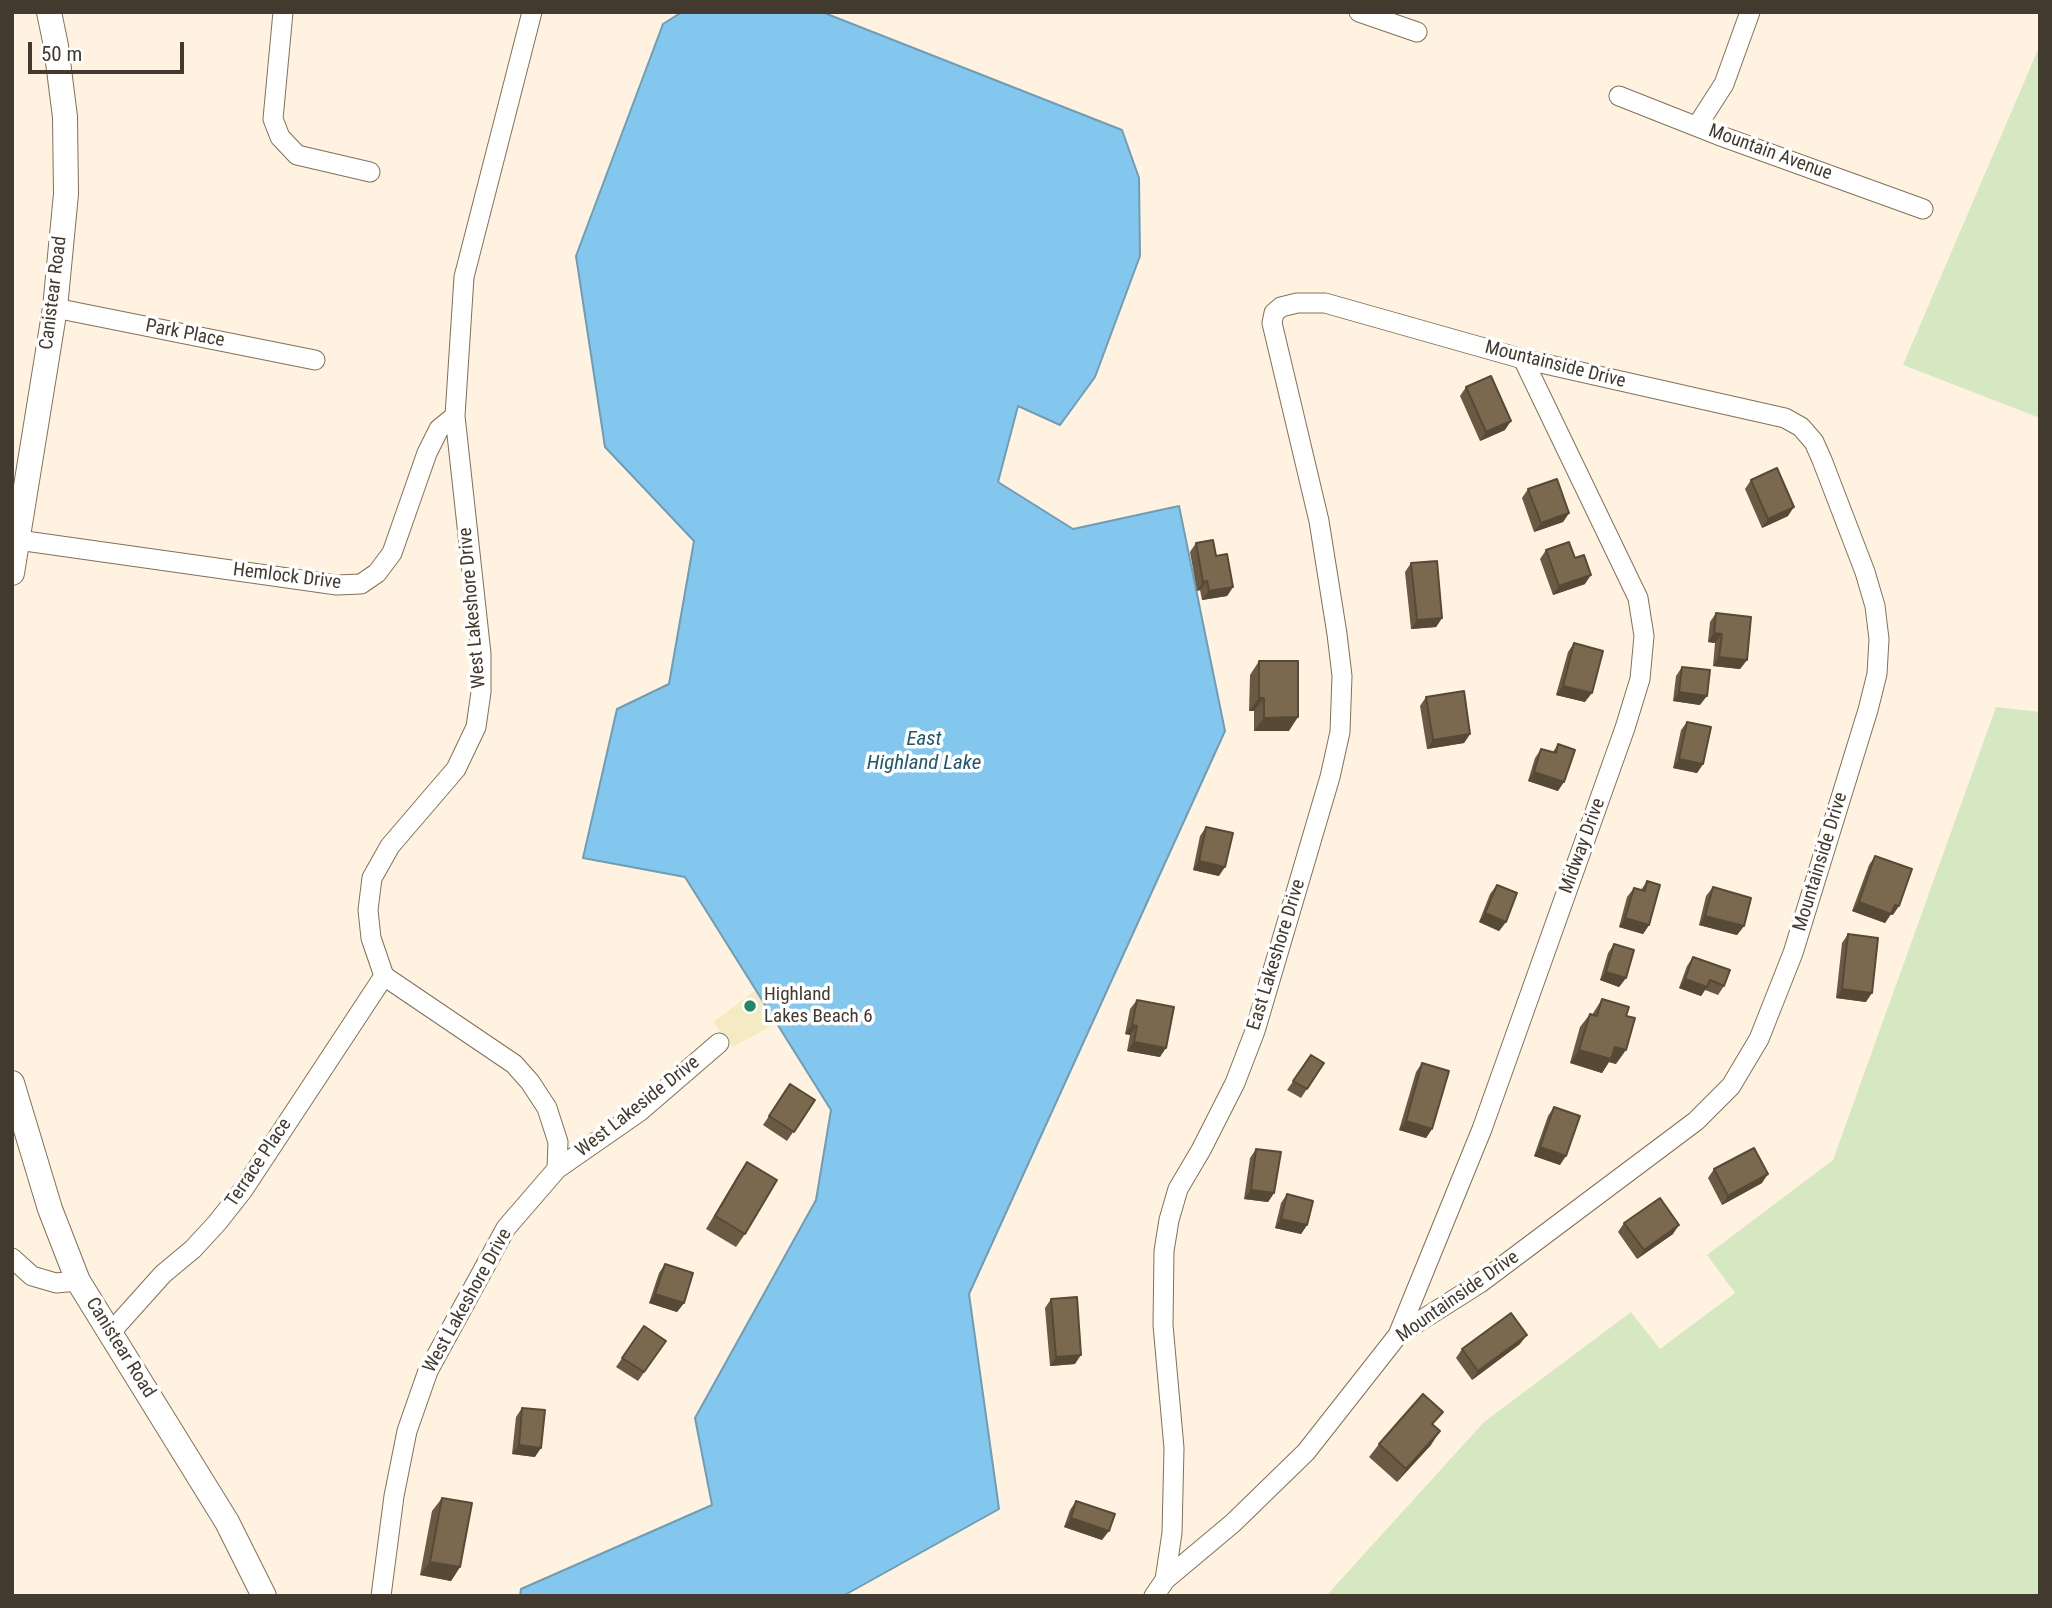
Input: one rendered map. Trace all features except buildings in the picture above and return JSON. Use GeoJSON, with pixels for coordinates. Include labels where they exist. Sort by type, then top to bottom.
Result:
{"type":"FeatureCollection","features":[{"type":"Feature","properties":{"kind":"street","name":"Canistear Road"},"geometry":{"type":"LineString","coordinates":[[12,573],[55,308],[66,194],[65,117],[49,12]]}},
{"type":"Feature","properties":{"kind":"street"},"geometry":{"type":"LineString","coordinates":[[284,12],[273,119],[280,137],[297,155],[370,173]]}},
{"type":"Feature","properties":{"kind":"street","name":"West Lakeshore Drive"},"geometry":{"type":"LineString","coordinates":[[384,975],[371,938],[368,911],[372,878],[390,846],[456,769],[476,726],[481,692],[481,654],[455,416],[464,277],[532,12]]}},
{"type":"Feature","properties":{"kind":"street"},"geometry":{"type":"LineString","coordinates":[[1359,12],[1417,32]]}},
{"type":"Feature","properties":{"kind":"street"},"geometry":{"type":"LineString","coordinates":[[1697,126],[1724,84],[1750,12]]}},
{"type":"Feature","properties":{"kind":"street","name":"Mountain Avenue"},"geometry":{"type":"LineString","coordinates":[[1619,96],[1923,209]]}},
{"type":"Feature","properties":{"kind":"street","name":"Mountainside Drive"},"geometry":{"type":"LineString","coordinates":[[1160,1588],[1233,1523],[1306,1452],[1398,1335],[1480,1283],[1648,1158],[1696,1121],[1731,1086],[1759,1039],[1793,953],[1877,674],[1879,639],[1875,606],[1865,572],[1822,460],[1814,442],[1801,427],[1785,418],[1523,359],[1325,303],[1297,303],[1280,307]]}},
{"type":"Feature","properties":{"kind":"street","name":"East Lakeshore Drive"},"geometry":{"type":"LineString","coordinates":[[1160,1588],[1172,1533],[1174,1448],[1163,1325],[1164,1251],[1169,1220],[1178,1189],[1201,1150],[1234,1083],[1255,1031],[1330,777],[1340,732],[1342,676],[1337,634],[1320,521],[1272,323],[1274,313],[1280,307]]}},
{"type":"Feature","properties":{"kind":"street","name":"Park Place"},"geometry":{"type":"LineString","coordinates":[[55,308],[315,360]]}},
{"type":"Feature","properties":{"kind":"street","name":"Midway Drive"},"geometry":{"type":"LineString","coordinates":[[1398,1335],[1482,1129],[1621,741],[1640,680],[1644,636],[1638,598],[1523,359]]}},
{"type":"Feature","properties":{"kind":"street","name":"Hemlock Drive"},"geometry":{"type":"LineString","coordinates":[[18,540],[337,585],[361,584],[377,573],[391,553],[427,453],[439,429],[455,416]]}},
{"type":"Feature","properties":{"kind":"street"},"geometry":{"type":"LineString","coordinates":[[384,975],[514,1064],[547,1108],[558,1142],[557,1169]]}},
{"type":"Feature","properties":{"kind":"street","name":"Terrace Place"},"geometry":{"type":"LineString","coordinates":[[111,1332],[163,1274],[193,1249],[243,1190],[384,975]]}},
{"type":"Feature","properties":{"kind":"street","name":"West Lakeside Drive"},"geometry":{"type":"LineString","coordinates":[[557,1169],[639,1112],[719,1043]]}},
{"type":"Feature","properties":{"kind":"street","name":"Canistear Road"},"geometry":{"type":"LineString","coordinates":[[12,1083],[50,1209],[78,1281],[227,1522],[264,1596]]}},
{"type":"Feature","properties":{"kind":"street","name":"West Lakeshore Drive"},"geometry":{"type":"LineString","coordinates":[[381,1596],[394,1496],[407,1431],[428,1371],[506,1228],[557,1169]]}},
{"type":"Feature","properties":{"kind":"street"},"geometry":{"type":"LineString","coordinates":[[12,1258],[32,1276],[55,1283],[78,1281]]}},
{"type":"Feature","properties":{"kind":"green space"},"geometry":{"type":"Polygon","coordinates":[[[2040,45],[2040,418],[1903,365],[2040,45]]]}},
{"type":"Feature","properties":{"kind":"green space"},"geometry":{"type":"Polygon","coordinates":[[[1996,707],[2040,712],[2040,1596],[1326,1596],[1484,1422],[1631,1312],[1660,1349],[1735,1293],[1707,1255],[1833,1160],[1996,707]]]}},
{"type":"Feature","properties":{"kind":"sand","name":"Highland Lakes Beach 6"},"geometry":{"type":"Polygon","coordinates":[[[756,990],[777,1023],[733,1047],[713,1022],[756,990]]]}},
{"type":"Feature","properties":{"kind":"water","name":"East Highland Lake"},"geometry":{"type":"Polygon","coordinates":[[[682,12],[822,12],[1122,130],[1139,178],[1140,256],[1095,377],[1060,425],[1018,406],[998,482],[1073,529],[1179,506],[1225,731],[969,1294],[999,1509],[843,1596],[520,1596],[521,1589],[712,1505],[695,1418],[816,1200],[831,1110],[685,877],[583,858],[617,709],[669,684],[694,541],[605,447],[576,256],[663,24],[682,12]]]}},
{"type":"Feature","properties":{"kind":"place","name":"Highland Lakes Beach 6"},"geometry":{"type":"Point","coordinates":[750,1006]}}]}
